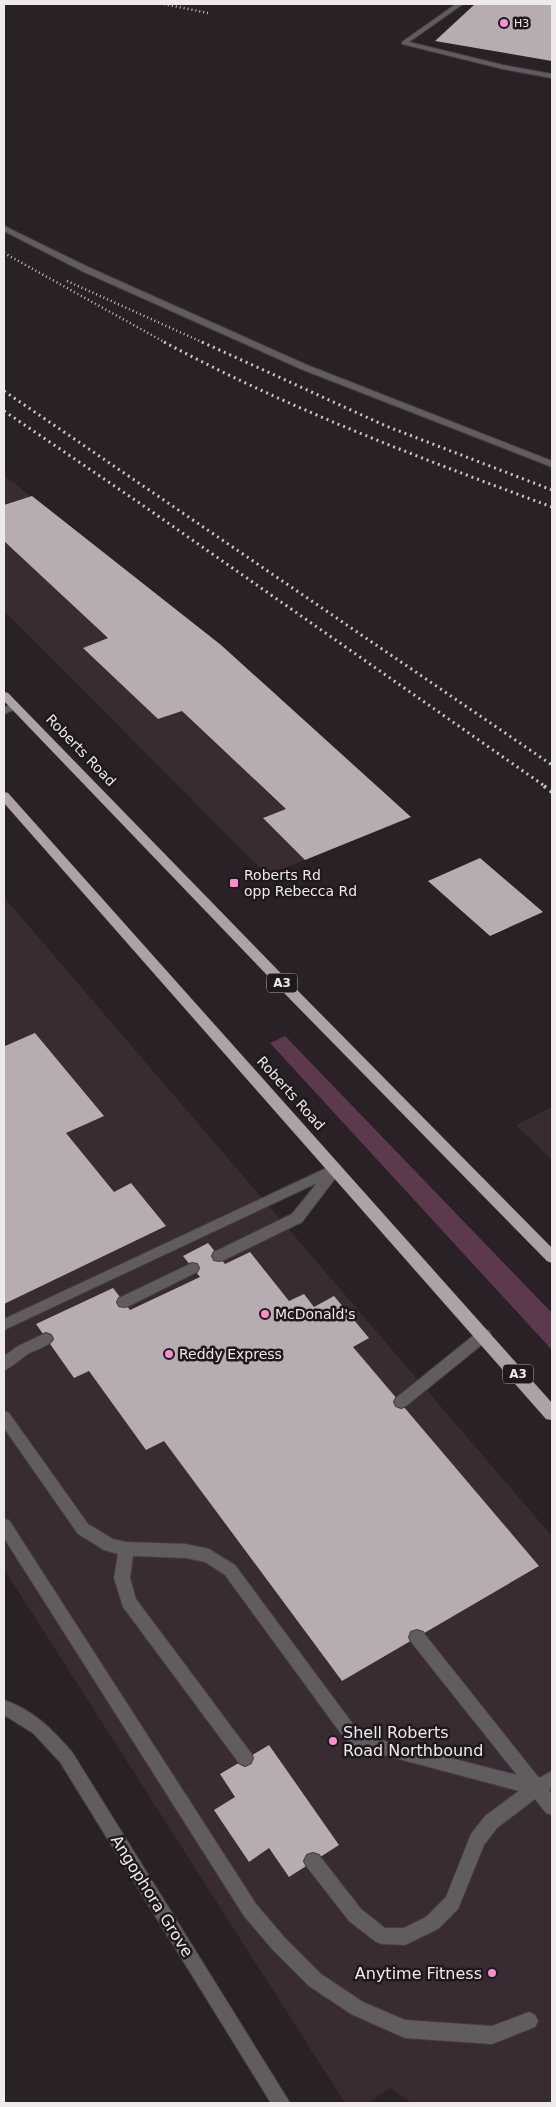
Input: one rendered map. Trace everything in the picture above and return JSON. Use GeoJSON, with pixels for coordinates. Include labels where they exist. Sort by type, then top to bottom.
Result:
{"type":"FeatureCollection","features":[{"type":"Feature","properties":{"kind":"highway","name":"Roberts Road"},"geometry":{"type":"LineString","coordinates":[[4,695],[10,709],[552,1257]]}},
{"type":"Feature","properties":{"kind":"highway","name":"Roberts Road"},"geometry":{"type":"LineString","coordinates":[[4,796],[484,1335],[552,1414]]}},
{"type":"Feature","properties":{"kind":"street"},"geometry":{"type":"LineString","coordinates":[[460,4],[404,43],[503,67],[552,76]]}},
{"type":"Feature","properties":{"kind":"street"},"geometry":{"type":"LineString","coordinates":[[4,228],[85,269],[304,367],[552,464]]}},
{"type":"Feature","properties":{"kind":"street"},"geometry":{"type":"LineString","coordinates":[[219,1256],[297,1218],[335,1169]]}},
{"type":"Feature","properties":{"kind":"street"},"geometry":{"type":"LineString","coordinates":[[4,1325],[335,1169]]}},
{"type":"Feature","properties":{"kind":"street"},"geometry":{"type":"LineString","coordinates":[[124,1302],[192,1268]]}},
{"type":"Feature","properties":{"kind":"street"},"geometry":{"type":"LineString","coordinates":[[400,1402],[484,1335]]}},
{"type":"Feature","properties":{"kind":"street"},"geometry":{"type":"LineString","coordinates":[[4,1364],[23,1350],[46,1339]]}},
{"type":"Feature","properties":{"kind":"street"},"geometry":{"type":"LineString","coordinates":[[4,1417],[84,1529],[108,1545],[126,1549],[186,1551],[209,1556],[230,1570],[356,1741],[537,1788]]}},
{"type":"Feature","properties":{"kind":"street"},"geometry":{"type":"LineString","coordinates":[[4,1526],[250,1910],[279,1944],[315,1980],[357,2008],[405,2029],[492,2035],[529,2021]]}},
{"type":"Feature","properties":{"kind":"street"},"geometry":{"type":"LineString","coordinates":[[126,1549],[122,1578],[129,1602],[245,1758]]}},
{"type":"Feature","properties":{"kind":"street"},"geometry":{"type":"LineString","coordinates":[[417,1637],[552,1808]]}},
{"type":"Feature","properties":{"kind":"street","name":"Angophora Grove"},"geometry":{"type":"LineString","coordinates":[[4,1707],[24,1715],[47,1735],[66,1757],[281,2103]]}},
{"type":"Feature","properties":{"kind":"street"},"geometry":{"type":"LineString","coordinates":[[313,1861],[355,1915],[382,1936],[405,1937],[432,1923],[452,1903],[477,1840],[491,1822],[552,1779]]}},
{"type":"Feature","properties":{"kind":"shaded area"},"geometry":{"type":"Polygon","coordinates":[[[4,475],[221,645],[411,817],[267,875],[4,611],[4,475]]]}},
{"type":"Feature","properties":{"kind":"shaded area","name":"Shell Roberts Road Northbound"},"geometry":{"type":"Polygon","coordinates":[[[4,897],[552,1536],[552,2103],[412,2103],[390,2088],[368,2103],[345,2103],[4,1569],[4,897]]]}},
{"type":"Feature","properties":{"kind":"shaded area"},"geometry":{"type":"Polygon","coordinates":[[[285,1036],[552,1313],[552,1350],[270,1043],[285,1036]]]}},
{"type":"Feature","properties":{"kind":"shaded area"},"geometry":{"type":"Polygon","coordinates":[[[552,1107],[552,1160],[516,1125],[552,1107]]]}},
{"type":"Feature","properties":{"kind":"building","name":"H3"},"geometry":{"type":"Polygon","coordinates":[[[475,4],[552,4],[552,61],[435,41],[475,4]]]}},
{"type":"Feature","properties":{"kind":"building"},"geometry":{"type":"Polygon","coordinates":[[[32,496],[221,645],[411,817],[305,860],[263,818],[286,809],[182,711],[158,719],[83,648],[108,638],[4,541],[4,505],[32,496]]]}},
{"type":"Feature","properties":{"kind":"building"},"geometry":{"type":"Polygon","coordinates":[[[480,858],[543,912],[490,936],[428,881],[480,858]]]}},
{"type":"Feature","properties":{"kind":"building"},"geometry":{"type":"Polygon","coordinates":[[[35,1033],[104,1116],[66,1133],[114,1192],[131,1183],[166,1226],[4,1304],[4,1044],[5,1046],[35,1033]]]}},
{"type":"Feature","properties":{"kind":"building"},"geometry":{"type":"Polygon","coordinates":[[[208,1243],[225,1264],[250,1252],[289,1301],[304,1294],[314,1307],[334,1296],[369,1338],[353,1347],[539,1566],[342,1681],[164,1441],[146,1450],[89,1371],[74,1378],[36,1324],[113,1288],[130,1310],[200,1277],[183,1256],[208,1243]]]}},
{"type":"Feature","properties":{"kind":"building"},"geometry":{"type":"Polygon","coordinates":[[[269,1745],[339,1845],[289,1877],[269,1848],[249,1862],[214,1810],[235,1797],[220,1774],[269,1745]]]}},
{"type":"Feature","properties":{"kind":"railway"},"geometry":{"type":"LineString","coordinates":[[164,4],[208,13]]}},
{"type":"Feature","properties":{"kind":"railway"},"geometry":{"type":"LineString","coordinates":[[4,253],[166,343]]}},
{"type":"Feature","properties":{"kind":"railway"},"geometry":{"type":"LineString","coordinates":[[67,281],[204,343]]}},
{"type":"Feature","properties":{"kind":"railway"},"geometry":{"type":"LineString","coordinates":[[164,342],[307,411],[404,451],[552,507]]}},
{"type":"Feature","properties":{"kind":"railway"},"geometry":{"type":"LineString","coordinates":[[202,342],[386,426],[552,490]]}},
{"type":"Feature","properties":{"kind":"railway"},"geometry":{"type":"LineString","coordinates":[[4,391],[552,765]]}},
{"type":"Feature","properties":{"kind":"railway"},"geometry":{"type":"LineString","coordinates":[[4,411],[138,502],[546,787]]}},
{"type":"Feature","properties":{"kind":"railway"},"geometry":{"type":"LineString","coordinates":[[544,786],[552,792]]}},
{"type":"Feature","properties":{"kind":"place","name":"H3"},"geometry":{"type":"Point","coordinates":[504,23]}},
{"type":"Feature","properties":{"kind":"place","name":"Roberts Rd opp Rebecca Rd"},"geometry":{"type":"Point","coordinates":[234,883]}},
{"type":"Feature","properties":{"kind":"place","name":"McDonald's"},"geometry":{"type":"Point","coordinates":[265,1314]}},
{"type":"Feature","properties":{"kind":"place","name":"Reddy Express"},"geometry":{"type":"Point","coordinates":[169,1354]}},
{"type":"Feature","properties":{"kind":"place","name":"Shell Roberts Road Northbound"},"geometry":{"type":"Point","coordinates":[333,1741]}},
{"type":"Feature","properties":{"kind":"place","name":"Anytime Fitness"},"geometry":{"type":"Point","coordinates":[492,1973]}}]}
